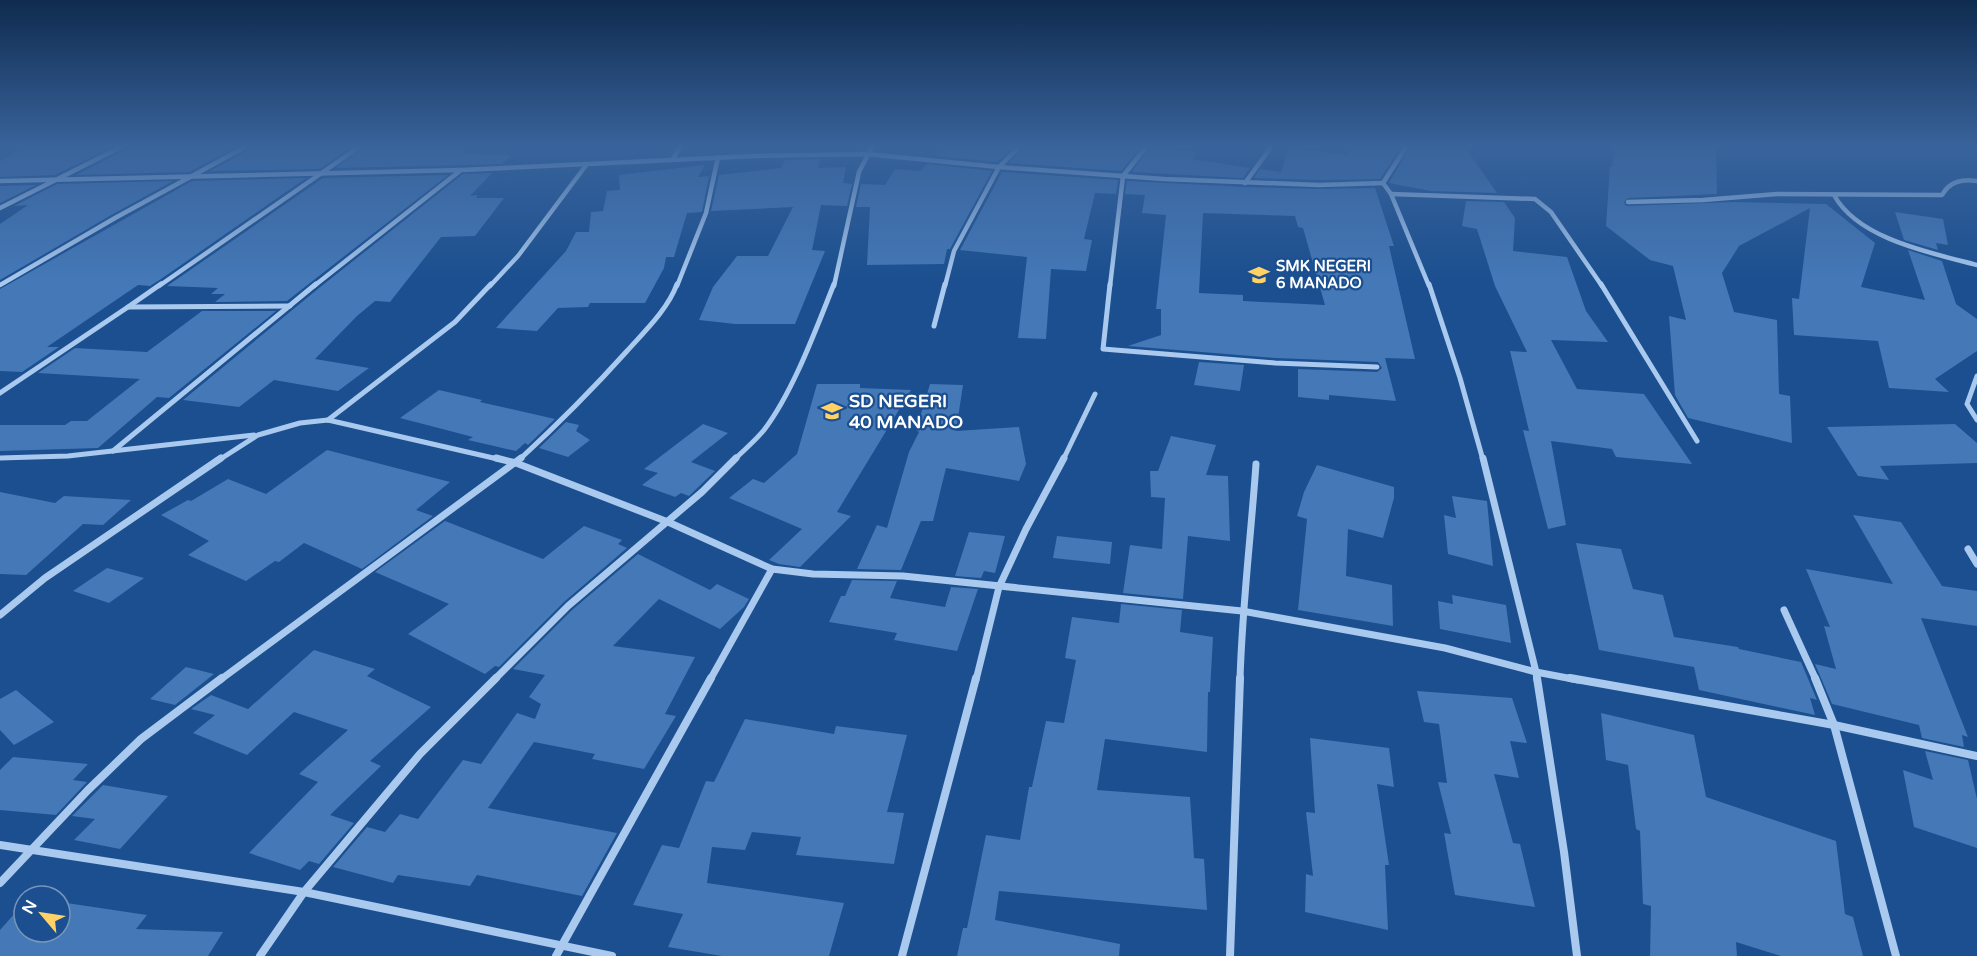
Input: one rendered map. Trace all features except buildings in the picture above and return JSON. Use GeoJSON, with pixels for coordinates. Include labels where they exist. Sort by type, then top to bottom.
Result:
{"type":"FeatureCollection","features":[{"type":"Feature","properties":{"kind":"street"},"geometry":{"type":"LineString","coordinates":[[0,208],[32,192]]}},
{"type":"Feature","properties":{"kind":"street"},"geometry":{"type":"LineString","coordinates":[[0,285],[163,192]]}},
{"type":"Feature","properties":{"kind":"street"},"geometry":{"type":"LineString","coordinates":[[0,393],[296,192]]}},
{"type":"Feature","properties":{"kind":"street"},"geometry":{"type":"LineString","coordinates":[[113,451],[434,192]]}},
{"type":"Feature","properties":{"kind":"street"},"geometry":{"type":"LineString","coordinates":[[328,420],[455,322],[518,256],[566,192]]}},
{"type":"Feature","properties":{"kind":"street"},"geometry":{"type":"LineString","coordinates":[[0,883],[88,790],[141,739],[271,641],[516,463],[574,410],[646,330],[674,292],[706,213],[711,192]]}},
{"type":"Feature","properties":{"kind":"street"},"geometry":{"type":"LineString","coordinates":[[260,956],[304,892],[420,754],[568,606],[702,492],[763,431],[779,405],[813,337],[835,282],[855,192]]}},
{"type":"Feature","properties":{"kind":"street"},"geometry":{"type":"LineString","coordinates":[[934,326],[954,251],[986,192]]}},
{"type":"Feature","properties":{"kind":"street"},"geometry":{"type":"LineString","coordinates":[[1122,192],[1103,349],[1275,363],[1377,367]]}},
{"type":"Feature","properties":{"kind":"street"},"geometry":{"type":"LineString","coordinates":[[1629,201],[1703,200],[1777,194],[1942,195],[1944,192]]}},
{"type":"Feature","properties":{"kind":"street"},"geometry":{"type":"LineString","coordinates":[[1577,956],[1564,852],[1536,672],[1493,493],[1465,393],[1428,282],[1391,194],[1535,199],[1547,208],[1592,270],[1697,441]]}},
{"type":"Feature","properties":{"kind":"street"},"geometry":{"type":"LineString","coordinates":[[1834,195],[1836,204],[1844,213],[1871,228],[1917,248],[1977,265]]}},
{"type":"Feature","properties":{"kind":"street"},"geometry":{"type":"LineString","coordinates":[[128,307],[290,306]]}},
{"type":"Feature","properties":{"kind":"street"},"geometry":{"type":"LineString","coordinates":[[1977,376],[1966,402],[1969,412],[1977,420]]}},
{"type":"Feature","properties":{"kind":"street"},"geometry":{"type":"LineString","coordinates":[[902,956],[955,764],[999,587],[1026,529],[1078,434],[1095,394]]}},
{"type":"Feature","properties":{"kind":"street"},"geometry":{"type":"LineString","coordinates":[[0,458],[68,456],[258,435],[300,423],[328,420],[399,434],[516,463],[668,522],[772,569],[792,573],[903,576],[1242,611],[1445,648],[1536,672],[1834,725],[1977,756]]}},
{"type":"Feature","properties":{"kind":"street"},"geometry":{"type":"LineString","coordinates":[[0,615],[45,578],[153,502],[258,435]]}},
{"type":"Feature","properties":{"kind":"street"},"geometry":{"type":"LineString","coordinates":[[1230,956],[1242,611],[1251,538],[1256,464]]}},
{"type":"Feature","properties":{"kind":"street"},"geometry":{"type":"LineString","coordinates":[[1968,549],[1977,564]]}},
{"type":"Feature","properties":{"kind":"street"},"geometry":{"type":"LineString","coordinates":[[556,956],[772,569]]}},
{"type":"Feature","properties":{"kind":"street"},"geometry":{"type":"LineString","coordinates":[[1784,610],[1807,657],[1834,725],[1896,956]]}},
{"type":"Feature","properties":{"kind":"street"},"geometry":{"type":"LineString","coordinates":[[0,845],[304,892],[612,956]]}},
{"type":"Feature","properties":{"kind":"place","name":"SMK NEGERI 6 MANADO"},"geometry":{"type":"Point","coordinates":[1259,275]}},
{"type":"Feature","properties":{"kind":"place","name":"SD NEGERI 40 MANADO"},"geometry":{"type":"Point","coordinates":[832,411]}}]}
